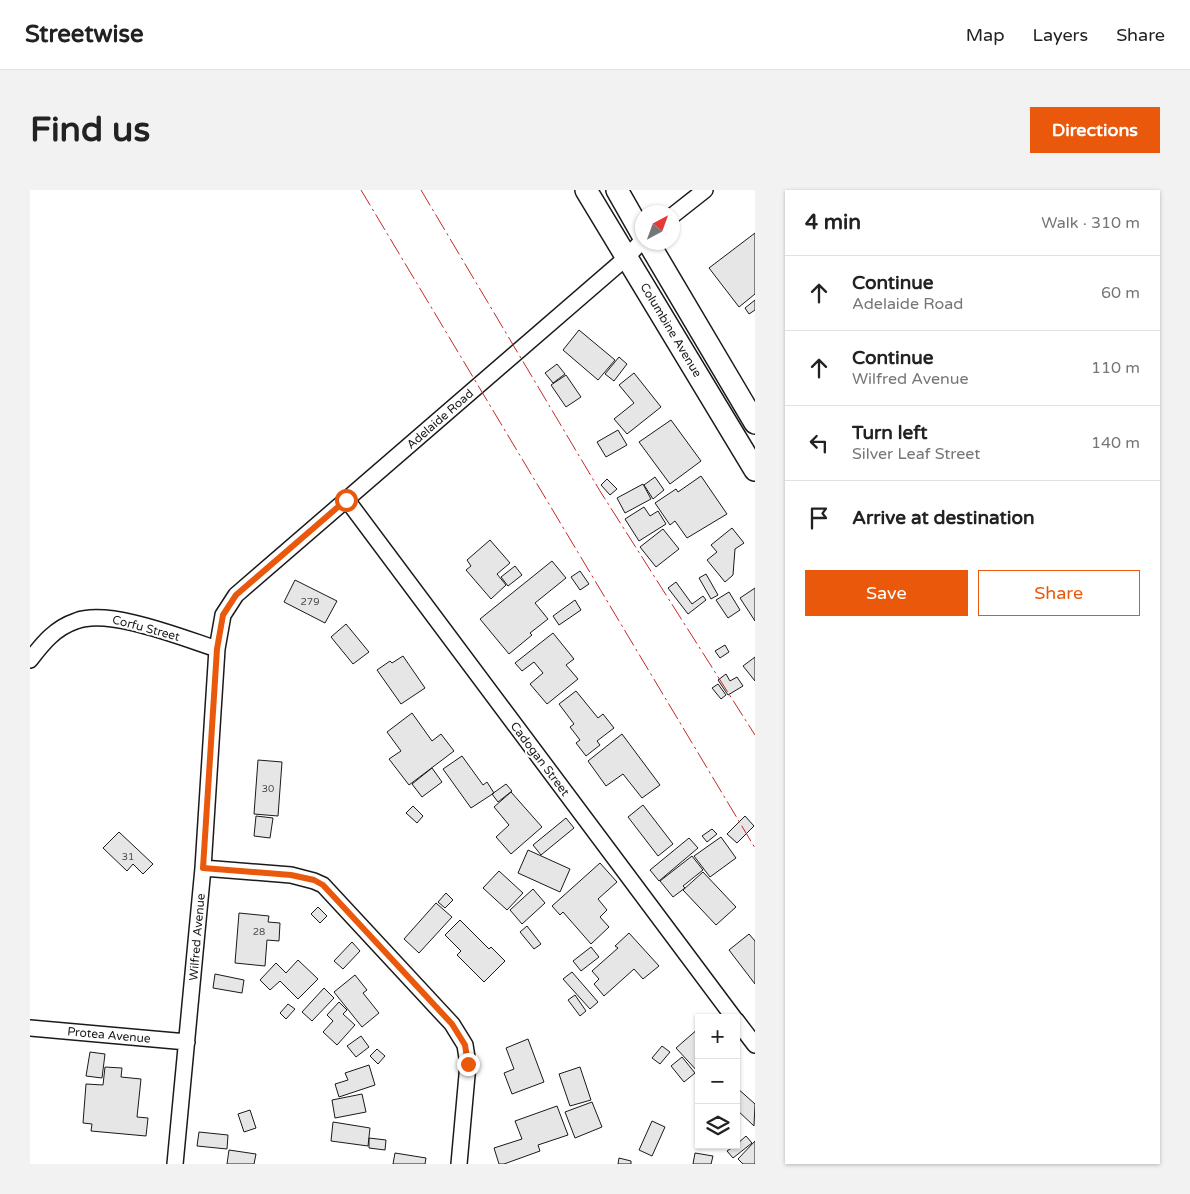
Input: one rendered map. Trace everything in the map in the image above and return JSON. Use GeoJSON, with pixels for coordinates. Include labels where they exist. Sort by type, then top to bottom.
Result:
{"type":"FeatureCollection","features":[{"type":"Feature","properties":{"kind":"main road","name":"Columbine Avenue"},"geometry":{"type":"LineString","coordinates":[[586,190],[755,470]]}},
{"type":"Feature","properties":{"kind":"main road"},"geometry":{"type":"LineString","coordinates":[[617,190],[635,222]]}},
{"type":"Feature","properties":{"kind":"main road","name":"Columbine Avenue"},"geometry":{"type":"LineString","coordinates":[[653,250],[755,423]]}},
{"type":"Feature","properties":{"kind":"street"},"geometry":{"type":"LineString","coordinates":[[680,210],[705,190]]}},
{"type":"Feature","properties":{"kind":"street","name":"Adelaide Road"},"geometry":{"type":"LineString","coordinates":[[236,595],[635,248]]}},
{"type":"Feature","properties":{"kind":"street","name":"Cadogan Street"},"geometry":{"type":"LineString","coordinates":[[346,500],[731,1014]]}},
{"type":"Feature","properties":{"kind":"street","name":"Wilfred Avenue"},"geometry":{"type":"LineString","coordinates":[[175,1164],[203,868],[217,649],[223,615],[236,595]]}},
{"type":"Feature","properties":{"kind":"street","name":"Corfu Street"},"geometry":{"type":"LineString","coordinates":[[30,660],[50,636],[76,620],[104,617],[146,627],[217,649]]}},
{"type":"Feature","properties":{"kind":"street"},"geometry":{"type":"LineString","coordinates":[[203,868],[291,875],[314,880],[323,885],[452,1024],[465,1045],[468,1064],[459,1164]]}},
{"type":"Feature","properties":{"kind":"street","name":"Cadogan Street"},"geometry":{"type":"LineString","coordinates":[[740,1026],[755,1045]]}},
{"type":"Feature","properties":{"kind":"street","name":"Protea Avenue"},"geometry":{"type":"LineString","coordinates":[[30,1028],[187,1042]]}},
{"type":"Feature","properties":{"kind":"building"},"geometry":{"type":"Polygon","coordinates":[[[755,233],[755,294],[739,307],[709,268],[755,233]]]}},
{"type":"Feature","properties":{"kind":"building"},"geometry":{"type":"Polygon","coordinates":[[[755,300],[755,310],[749,314],[745,308],[755,300]]]}},
{"type":"Feature","properties":{"kind":"building"},"geometry":{"type":"Polygon","coordinates":[[[579,330],[615,360],[598,380],[563,350],[579,330]]]}},
{"type":"Feature","properties":{"kind":"building"},"geometry":{"type":"Polygon","coordinates":[[[619,357],[627,364],[614,381],[605,374],[619,357]]]}},
{"type":"Feature","properties":{"kind":"building"},"geometry":{"type":"Polygon","coordinates":[[[557,364],[565,374],[553,383],[545,373],[557,364]]]}},
{"type":"Feature","properties":{"kind":"building"},"geometry":{"type":"Polygon","coordinates":[[[634,373],[661,407],[627,434],[614,419],[634,403],[619,385],[634,373]]]}},
{"type":"Feature","properties":{"kind":"building"},"geometry":{"type":"Polygon","coordinates":[[[566,375],[581,397],[566,407],[551,385],[566,375]]]}},
{"type":"Feature","properties":{"kind":"building"},"geometry":{"type":"Polygon","coordinates":[[[671,420],[701,461],[670,484],[639,442],[671,420]]]}},
{"type":"Feature","properties":{"kind":"building"},"geometry":{"type":"Polygon","coordinates":[[[618,430],[627,445],[606,457],[597,442],[618,430]]]}},
{"type":"Feature","properties":{"kind":"building"},"geometry":{"type":"Polygon","coordinates":[[[701,476],[727,514],[687,538],[675,521],[670,525],[655,503],[676,489],[678,492],[701,476]]]}},
{"type":"Feature","properties":{"kind":"building"},"geometry":{"type":"Polygon","coordinates":[[[655,477],[664,490],[653,499],[644,485],[655,477]]]}},
{"type":"Feature","properties":{"kind":"building"},"geometry":{"type":"Polygon","coordinates":[[[607,479],[617,489],[610,495],[601,485],[607,479]]]}},
{"type":"Feature","properties":{"kind":"building"},"geometry":{"type":"Polygon","coordinates":[[[643,484],[651,499],[625,513],[617,498],[643,484]]]}},
{"type":"Feature","properties":{"kind":"building"},"geometry":{"type":"Polygon","coordinates":[[[644,507],[650,516],[658,511],[666,524],[639,541],[625,519],[644,507]]]}},
{"type":"Feature","properties":{"kind":"building"},"geometry":{"type":"Polygon","coordinates":[[[732,528],[744,543],[735,549],[733,575],[725,582],[707,560],[717,552],[711,545],[732,528]]]}},
{"type":"Feature","properties":{"kind":"building"},"geometry":{"type":"Polygon","coordinates":[[[663,529],[679,549],[656,567],[640,547],[663,529]]]}},
{"type":"Feature","properties":{"kind":"building"},"geometry":{"type":"Polygon","coordinates":[[[490,540],[510,563],[497,574],[506,585],[491,599],[466,570],[471,566],[467,560],[490,540]]]}},
{"type":"Feature","properties":{"kind":"building"},"geometry":{"type":"Polygon","coordinates":[[[552,561],[566,578],[535,603],[548,619],[530,633],[532,635],[509,654],[480,619],[552,561]]]}},
{"type":"Feature","properties":{"kind":"building"},"geometry":{"type":"Polygon","coordinates":[[[515,566],[522,575],[508,586],[501,577],[515,566]]]}},
{"type":"Feature","properties":{"kind":"building"},"geometry":{"type":"Polygon","coordinates":[[[580,571],[589,584],[580,590],[571,577],[580,571]]]}},
{"type":"Feature","properties":{"kind":"building"},"geometry":{"type":"Polygon","coordinates":[[[706,574],[718,595],[711,599],[699,578],[706,574]]]}},
{"type":"Feature","properties":{"kind":"building"},"geometry":{"type":"Polygon","coordinates":[[[295,580],[337,601],[325,623],[284,602],[295,580]]]}},
{"type":"Feature","properties":{"kind":"building"},"geometry":{"type":"Polygon","coordinates":[[[676,582],[692,604],[703,596],[706,600],[688,614],[668,588],[676,582]]]}},
{"type":"Feature","properties":{"kind":"building"},"geometry":{"type":"Polygon","coordinates":[[[755,588],[755,621],[740,598],[755,588]]]}},
{"type":"Feature","properties":{"kind":"building"},"geometry":{"type":"Polygon","coordinates":[[[729,592],[740,610],[728,618],[716,600],[729,592]]]}},
{"type":"Feature","properties":{"kind":"building"},"geometry":{"type":"Polygon","coordinates":[[[575,600],[581,610],[559,625],[553,616],[575,600]]]}},
{"type":"Feature","properties":{"kind":"building"},"geometry":{"type":"Polygon","coordinates":[[[346,624],[369,652],[353,664],[331,637],[346,624]]]}},
{"type":"Feature","properties":{"kind":"building"},"geometry":{"type":"Polygon","coordinates":[[[553,633],[574,659],[566,665],[578,679],[547,704],[530,684],[543,673],[534,662],[522,671],[515,663],[553,633]]]}},
{"type":"Feature","properties":{"kind":"building"},"geometry":{"type":"Polygon","coordinates":[[[725,645],[729,652],[720,658],[715,651],[725,645]]]}},
{"type":"Feature","properties":{"kind":"building"},"geometry":{"type":"Polygon","coordinates":[[[403,656],[425,688],[401,704],[377,670],[390,661],[392,663],[403,656]]]}},
{"type":"Feature","properties":{"kind":"building"},"geometry":{"type":"Polygon","coordinates":[[[755,657],[755,681],[743,666],[755,657]]]}},
{"type":"Feature","properties":{"kind":"building"},"geometry":{"type":"Polygon","coordinates":[[[726,674],[730,681],[737,677],[743,686],[728,695],[718,680],[726,674]]]}},
{"type":"Feature","properties":{"kind":"building"},"geometry":{"type":"Polygon","coordinates":[[[718,684],[726,695],[721,699],[712,688],[718,684]]]}},
{"type":"Feature","properties":{"kind":"building"},"geometry":{"type":"Polygon","coordinates":[[[576,691],[598,718],[603,714],[614,728],[597,741],[600,745],[586,756],[576,743],[580,740],[570,727],[574,724],[559,704],[576,691]]]}},
{"type":"Feature","properties":{"kind":"building"},"geometry":{"type":"Polygon","coordinates":[[[412,713],[432,741],[441,734],[454,751],[409,785],[389,759],[401,751],[387,732],[412,713]]]}},
{"type":"Feature","properties":{"kind":"building"},"geometry":{"type":"Polygon","coordinates":[[[622,734],[660,785],[642,798],[623,774],[606,786],[588,761],[622,734]]]}},
{"type":"Feature","properties":{"kind":"building"},"geometry":{"type":"Polygon","coordinates":[[[462,756],[483,785],[487,782],[494,793],[471,808],[443,769],[462,756]]]}},
{"type":"Feature","properties":{"kind":"building"},"geometry":{"type":"Polygon","coordinates":[[[258,760],[282,762],[278,816],[254,814],[258,760]]]}},
{"type":"Feature","properties":{"kind":"building"},"geometry":{"type":"Polygon","coordinates":[[[432,768],[442,782],[422,797],[412,784],[432,768]]]}},
{"type":"Feature","properties":{"kind":"building"},"geometry":{"type":"Polygon","coordinates":[[[506,784],[512,791],[498,802],[492,794],[506,784]]]}},
{"type":"Feature","properties":{"kind":"building"},"geometry":{"type":"Polygon","coordinates":[[[511,792],[542,827],[511,854],[496,837],[509,825],[494,807],[511,792]]]}},
{"type":"Feature","properties":{"kind":"building"},"geometry":{"type":"Polygon","coordinates":[[[643,805],[673,844],[658,856],[628,817],[643,805]]]}},
{"type":"Feature","properties":{"kind":"building"},"geometry":{"type":"Polygon","coordinates":[[[413,806],[423,816],[417,823],[406,813],[413,806]]]}},
{"type":"Feature","properties":{"kind":"building"},"geometry":{"type":"Polygon","coordinates":[[[256,816],[273,818],[270,838],[254,836],[256,816]]]}},
{"type":"Feature","properties":{"kind":"building"},"geometry":{"type":"Polygon","coordinates":[[[745,816],[754,826],[737,843],[727,834],[745,816]]]}},
{"type":"Feature","properties":{"kind":"building"},"geometry":{"type":"Polygon","coordinates":[[[566,818],[574,828],[541,855],[533,845],[566,818]]]}},
{"type":"Feature","properties":{"kind":"building"},"geometry":{"type":"Polygon","coordinates":[[[712,829],[717,834],[707,842],[702,836],[712,829]]]}},
{"type":"Feature","properties":{"kind":"building"},"geometry":{"type":"Polygon","coordinates":[[[119,832],[153,864],[143,874],[133,864],[127,871],[103,848],[119,832]]]}},
{"type":"Feature","properties":{"kind":"building"},"geometry":{"type":"Polygon","coordinates":[[[721,837],[736,858],[710,877],[694,856],[721,837]]]}},
{"type":"Feature","properties":{"kind":"building"},"geometry":{"type":"Polygon","coordinates":[[[689,838],[698,848],[659,881],[650,870],[689,838]]]}},
{"type":"Feature","properties":{"kind":"building"},"geometry":{"type":"Polygon","coordinates":[[[528,850],[570,869],[560,892],[518,873],[528,850]]]}},
{"type":"Feature","properties":{"kind":"building"},"geometry":{"type":"Polygon","coordinates":[[[692,856],[703,870],[673,897],[660,881],[692,856]]]}},
{"type":"Feature","properties":{"kind":"building"},"geometry":{"type":"Polygon","coordinates":[[[600,863],[617,882],[598,899],[607,910],[600,917],[609,927],[591,944],[563,912],[560,915],[552,906],[600,863]]]}},
{"type":"Feature","properties":{"kind":"building"},"geometry":{"type":"Polygon","coordinates":[[[499,871],[523,893],[507,910],[483,888],[499,871]]]}},
{"type":"Feature","properties":{"kind":"building"},"geometry":{"type":"Polygon","coordinates":[[[703,872],[736,907],[716,925],[683,890],[703,872]]]}},
{"type":"Feature","properties":{"kind":"building"},"geometry":{"type":"Polygon","coordinates":[[[533,889],[545,903],[522,924],[510,910],[533,889]]]}},
{"type":"Feature","properties":{"kind":"building"},"geometry":{"type":"Polygon","coordinates":[[[446,893],[453,900],[445,908],[438,902],[446,893]]]}},
{"type":"Feature","properties":{"kind":"building"},"geometry":{"type":"Polygon","coordinates":[[[436,903],[452,917],[419,953],[404,939],[436,903]]]}},
{"type":"Feature","properties":{"kind":"building"},"geometry":{"type":"Polygon","coordinates":[[[318,907],[327,916],[320,923],[311,914],[318,907]]]}},
{"type":"Feature","properties":{"kind":"building"},"geometry":{"type":"Polygon","coordinates":[[[239,913],[269,916],[268,922],[280,923],[279,941],[267,940],[265,966],[235,963],[239,913]]]}},
{"type":"Feature","properties":{"kind":"building"},"geometry":{"type":"Polygon","coordinates":[[[460,920],[489,949],[491,947],[505,961],[484,982],[457,955],[461,951],[445,935],[460,920]]]}},
{"type":"Feature","properties":{"kind":"building"},"geometry":{"type":"Polygon","coordinates":[[[527,926],[541,944],[534,949],[520,932],[527,926]]]}},
{"type":"Feature","properties":{"kind":"building"},"geometry":{"type":"Polygon","coordinates":[[[629,933],[659,966],[643,979],[634,969],[604,996],[594,984],[599,979],[592,971],[618,948],[615,946],[629,933]]]}},
{"type":"Feature","properties":{"kind":"building"},"geometry":{"type":"Polygon","coordinates":[[[749,934],[755,941],[755,984],[729,950],[749,934]]]}},
{"type":"Feature","properties":{"kind":"building"},"geometry":{"type":"Polygon","coordinates":[[[352,942],[360,951],[343,969],[334,961],[352,942]]]}},
{"type":"Feature","properties":{"kind":"building"},"geometry":{"type":"Polygon","coordinates":[[[591,947],[599,957],[581,971],[573,961],[591,947]]]}},
{"type":"Feature","properties":{"kind":"building"},"geometry":{"type":"Polygon","coordinates":[[[298,960],[318,979],[298,999],[280,981],[270,990],[260,980],[276,963],[286,973],[298,960]]]}},
{"type":"Feature","properties":{"kind":"building"},"geometry":{"type":"Polygon","coordinates":[[[572,972],[598,1002],[590,1009],[563,979],[572,972]]]}},
{"type":"Feature","properties":{"kind":"building"},"geometry":{"type":"Polygon","coordinates":[[[215,974],[244,980],[242,993],[213,988],[215,974]]]}},
{"type":"Feature","properties":{"kind":"building"},"geometry":{"type":"Polygon","coordinates":[[[355,975],[367,990],[363,993],[379,1013],[362,1027],[334,992],[355,975]]]}},
{"type":"Feature","properties":{"kind":"building"},"geometry":{"type":"Polygon","coordinates":[[[324,988],[334,998],[312,1021],[302,1012],[324,988]]]}},
{"type":"Feature","properties":{"kind":"building"},"geometry":{"type":"Polygon","coordinates":[[[575,995],[586,1011],[580,1016],[568,1000],[575,995]]]}},
{"type":"Feature","properties":{"kind":"building"},"geometry":{"type":"Polygon","coordinates":[[[339,1002],[347,1010],[343,1014],[355,1025],[337,1045],[323,1032],[333,1021],[327,1015],[339,1002]]]}},
{"type":"Feature","properties":{"kind":"building"},"geometry":{"type":"Polygon","coordinates":[[[288,1004],[295,1009],[286,1019],[280,1013],[288,1004]]]}},
{"type":"Feature","properties":{"kind":"building"},"geometry":{"type":"Polygon","coordinates":[[[695,1031],[695,1069],[676,1048],[695,1031]]]}},
{"type":"Feature","properties":{"kind":"building"},"geometry":{"type":"Polygon","coordinates":[[[361,1036],[369,1047],[356,1057],[347,1046],[361,1036]]]}},
{"type":"Feature","properties":{"kind":"building"},"geometry":{"type":"Polygon","coordinates":[[[528,1039],[544,1082],[512,1094],[504,1073],[514,1069],[506,1048],[528,1039]]]}},
{"type":"Feature","properties":{"kind":"building"},"geometry":{"type":"Polygon","coordinates":[[[662,1046],[670,1052],[660,1064],[652,1058],[662,1046]]]}},
{"type":"Feature","properties":{"kind":"building"},"geometry":{"type":"Polygon","coordinates":[[[377,1049],[385,1056],[378,1064],[370,1056],[377,1049]]]}},
{"type":"Feature","properties":{"kind":"building"},"geometry":{"type":"Polygon","coordinates":[[[90,1052],[105,1054],[102,1078],[86,1076],[90,1052]]]}},
{"type":"Feature","properties":{"kind":"building"},"geometry":{"type":"Polygon","coordinates":[[[682,1057],[695,1073],[684,1082],[671,1066],[682,1057]]]}},
{"type":"Feature","properties":{"kind":"building"},"geometry":{"type":"Polygon","coordinates":[[[369,1065],[375,1085],[339,1097],[335,1084],[348,1080],[345,1073],[369,1065]]]}},
{"type":"Feature","properties":{"kind":"building"},"geometry":{"type":"Polygon","coordinates":[[[105,1067],[122,1068],[121,1077],[141,1079],[137,1117],[148,1118],[146,1136],[91,1131],[92,1124],[83,1123],[86,1084],[103,1085],[105,1067]]]}},
{"type":"Feature","properties":{"kind":"building"},"geometry":{"type":"Polygon","coordinates":[[[580,1067],[591,1100],[570,1106],[559,1074],[580,1067]]]}},
{"type":"Feature","properties":{"kind":"building"},"geometry":{"type":"Polygon","coordinates":[[[740,1091],[755,1104],[754,1126],[740,1113],[740,1091]]]}},
{"type":"Feature","properties":{"kind":"building"},"geometry":{"type":"Polygon","coordinates":[[[362,1094],[366,1112],[335,1118],[332,1100],[362,1094]]]}},
{"type":"Feature","properties":{"kind":"building"},"geometry":{"type":"Polygon","coordinates":[[[592,1102],[602,1127],[575,1138],[565,1112],[592,1102]]]}},
{"type":"Feature","properties":{"kind":"building"},"geometry":{"type":"Polygon","coordinates":[[[557,1106],[568,1135],[538,1145],[540,1151],[504,1164],[499,1164],[494,1148],[522,1139],[515,1121],[557,1106]]]}},
{"type":"Feature","properties":{"kind":"building"},"geometry":{"type":"Polygon","coordinates":[[[250,1110],[256,1128],[244,1132],[238,1114],[250,1110]]]}},
{"type":"Feature","properties":{"kind":"building"},"geometry":{"type":"Polygon","coordinates":[[[652,1121],[665,1127],[652,1156],[639,1150],[652,1121]]]}},
{"type":"Feature","properties":{"kind":"building"},"geometry":{"type":"Polygon","coordinates":[[[333,1122],[370,1128],[368,1146],[331,1141],[333,1122]]]}},
{"type":"Feature","properties":{"kind":"building"},"geometry":{"type":"Polygon","coordinates":[[[199,1132],[228,1135],[227,1149],[197,1146],[199,1132]]]}},
{"type":"Feature","properties":{"kind":"building"},"geometry":{"type":"Polygon","coordinates":[[[746,1136],[752,1143],[733,1158],[727,1151],[730,1149],[740,1149],[740,1141],[746,1136]]]}},
{"type":"Feature","properties":{"kind":"building"},"geometry":{"type":"Polygon","coordinates":[[[369,1138],[386,1140],[385,1150],[369,1148],[369,1138]]]}},
{"type":"Feature","properties":{"kind":"building"},"geometry":{"type":"Polygon","coordinates":[[[755,1141],[755,1164],[743,1164],[738,1159],[755,1141]]]}},
{"type":"Feature","properties":{"kind":"building"},"geometry":{"type":"Polygon","coordinates":[[[229,1150],[256,1154],[254,1164],[227,1164],[229,1150]]]}},
{"type":"Feature","properties":{"kind":"building"},"geometry":{"type":"Polygon","coordinates":[[[395,1153],[426,1158],[425,1164],[393,1164],[395,1153]]]}},
{"type":"Feature","properties":{"kind":"building"},"geometry":{"type":"Polygon","coordinates":[[[695,1153],[713,1156],[711,1164],[693,1164],[695,1153]]]}},
{"type":"Feature","properties":{"kind":"building"},"geometry":{"type":"Polygon","coordinates":[[[619,1158],[631,1161],[631,1164],[618,1164],[619,1158]]]}},
{"type":"Feature","properties":{"kind":"power"},"geometry":{"type":"LineString","coordinates":[[361,190],[755,848]]}},
{"type":"Feature","properties":{"kind":"power"},"geometry":{"type":"LineString","coordinates":[[421,190],[600,491],[755,735]]}},
{"type":"Feature","properties":{"kind":"route"},"geometry":{"type":"LineString","coordinates":[[346,500],[236,595],[223,615],[217,649],[203,868],[291,875],[314,880],[323,885],[452,1024],[465,1045],[468,1064]]}}]}
